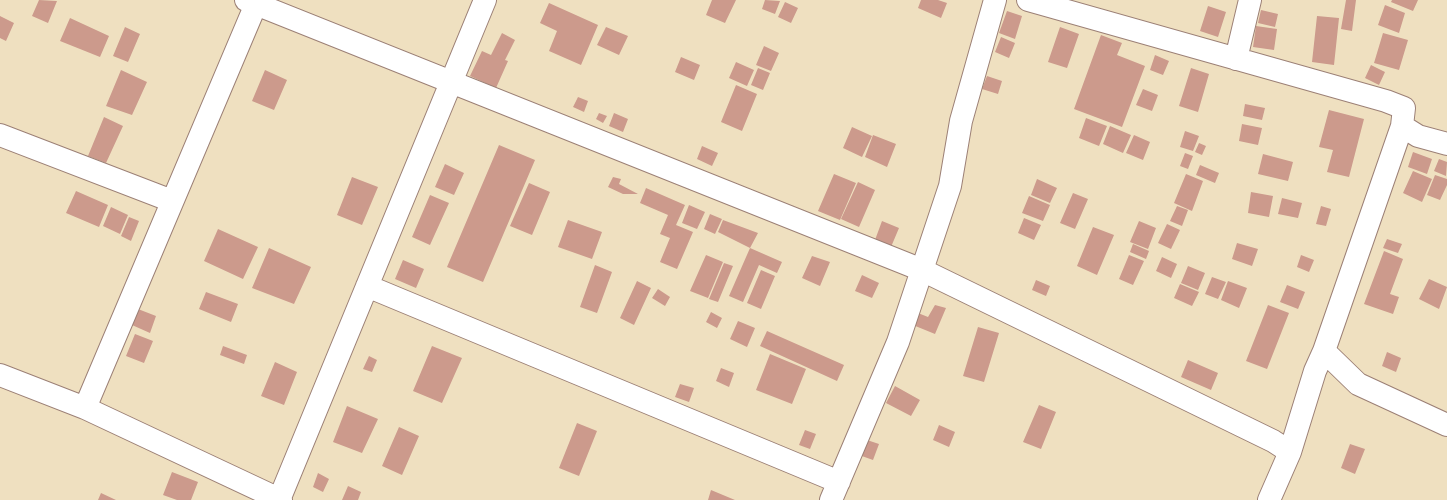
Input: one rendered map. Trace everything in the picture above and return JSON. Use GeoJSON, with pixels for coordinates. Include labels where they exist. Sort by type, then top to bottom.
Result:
{"type":"FeatureCollection","features":[{"type":"Feature","properties":{"kind":"street"},"geometry":{"type":"LineString","coordinates":[[0,375],[85,408],[280,500],[450,82],[485,0]]}},
{"type":"Feature","properties":{"kind":"street"},"geometry":{"type":"LineString","coordinates":[[367,286],[835,491],[898,342],[950,186],[961,121],[995,0]]}},
{"type":"Feature","properties":{"kind":"street"},"geometry":{"type":"LineString","coordinates":[[1028,0],[1386,101],[1404,108],[1402,126],[1324,351],[1314,371],[1290,452],[1269,500]]}},
{"type":"Feature","properties":{"kind":"street"},"geometry":{"type":"LineString","coordinates":[[1236,59],[1250,0]]}},
{"type":"Feature","properties":{"kind":"street"},"geometry":{"type":"LineString","coordinates":[[85,408],[172,201],[251,2],[922,270],[1266,438],[1290,452]]}},
{"type":"Feature","properties":{"kind":"street"},"geometry":{"type":"LineString","coordinates":[[1402,126],[1418,136],[1447,144]]}},
{"type":"Feature","properties":{"kind":"street"},"geometry":{"type":"LineString","coordinates":[[0,135],[172,201]]}},
{"type":"Feature","properties":{"kind":"street"},"geometry":{"type":"LineString","coordinates":[[1324,351],[1358,384],[1447,425]]}},
{"type":"Feature","properties":{"kind":"building"},"geometry":{"type":"Polygon","coordinates":[[[39,0],[57,1],[48,23],[32,16],[39,0]]]}},
{"type":"Feature","properties":{"kind":"building"},"geometry":{"type":"Polygon","coordinates":[[[712,0],[736,0],[725,23],[706,15],[712,0]]]}},
{"type":"Feature","properties":{"kind":"building"},"geometry":{"type":"Polygon","coordinates":[[[765,0],[780,1],[775,14],[762,9],[765,0]]]}},
{"type":"Feature","properties":{"kind":"building"},"geometry":{"type":"Polygon","coordinates":[[[921,0],[938,0],[947,3],[941,18],[918,8],[921,0]]]}},
{"type":"Feature","properties":{"kind":"building"},"geometry":{"type":"Polygon","coordinates":[[[1346,0],[1356,0],[1352,31],[1341,29],[1346,0]]]}},
{"type":"Feature","properties":{"kind":"building"},"geometry":{"type":"Polygon","coordinates":[[[1392,0],[1418,0],[1413,11],[1391,2],[1392,0]]]}},
{"type":"Feature","properties":{"kind":"building"},"geometry":{"type":"Polygon","coordinates":[[[785,2],[798,8],[791,23],[778,17],[785,2]]]}},
{"type":"Feature","properties":{"kind":"building"},"geometry":{"type":"Polygon","coordinates":[[[549,3],[598,25],[581,65],[549,51],[557,31],[540,23],[549,3]]]}},
{"type":"Feature","properties":{"kind":"building"},"geometry":{"type":"Polygon","coordinates":[[[1385,5],[1405,13],[1399,33],[1378,25],[1385,5]]]}},
{"type":"Feature","properties":{"kind":"building"},"geometry":{"type":"Polygon","coordinates":[[[1208,6],[1226,12],[1218,37],[1200,31],[1208,6]]]}},
{"type":"Feature","properties":{"kind":"building"},"geometry":{"type":"Polygon","coordinates":[[[1261,10],[1278,14],[1275,27],[1258,23],[1261,10]]]}},
{"type":"Feature","properties":{"kind":"building"},"geometry":{"type":"Polygon","coordinates":[[[1007,11],[1022,16],[1015,39],[999,33],[1007,11]]]}},
{"type":"Feature","properties":{"kind":"building"},"geometry":{"type":"Polygon","coordinates":[[[0,16],[14,23],[6,41],[0,38],[0,16]]]}},
{"type":"Feature","properties":{"kind":"building"},"geometry":{"type":"Polygon","coordinates":[[[1317,16],[1339,18],[1334,65],[1312,62],[1317,16]]]}},
{"type":"Feature","properties":{"kind":"building"},"geometry":{"type":"Polygon","coordinates":[[[70,18],[109,36],[100,57],[60,41],[70,18]]]}},
{"type":"Feature","properties":{"kind":"building"},"geometry":{"type":"Polygon","coordinates":[[[1256,26],[1277,29],[1274,50],[1253,47],[1256,26]]]}},
{"type":"Feature","properties":{"kind":"building"},"geometry":{"type":"Polygon","coordinates":[[[125,27],[140,34],[128,62],[113,56],[125,27]]]}},
{"type":"Feature","properties":{"kind":"building"},"geometry":{"type":"Polygon","coordinates":[[[606,27],[628,36],[619,55],[597,45],[606,27]]]}},
{"type":"Feature","properties":{"kind":"building"},"geometry":{"type":"Polygon","coordinates":[[[1060,27],[1079,34],[1067,68],[1048,62],[1060,27]]]}},
{"type":"Feature","properties":{"kind":"building"},"geometry":{"type":"Polygon","coordinates":[[[502,33],[515,40],[505,60],[508,61],[496,88],[470,76],[482,51],[491,55],[502,33]]]}},
{"type":"Feature","properties":{"kind":"building"},"geometry":{"type":"Polygon","coordinates":[[[1383,33],[1408,40],[1399,70],[1374,63],[1383,33]]]}},
{"type":"Feature","properties":{"kind":"building"},"geometry":{"type":"Polygon","coordinates":[[[1101,35],[1122,43],[1117,55],[1145,66],[1122,127],[1074,109],[1101,35]]]}},
{"type":"Feature","properties":{"kind":"building"},"geometry":{"type":"Polygon","coordinates":[[[1001,37],[1015,43],[1009,58],[995,52],[1001,37]]]}},
{"type":"Feature","properties":{"kind":"building"},"geometry":{"type":"Polygon","coordinates":[[[764,46],[779,53],[771,71],[756,65],[764,46]]]}},
{"type":"Feature","properties":{"kind":"building"},"geometry":{"type":"Polygon","coordinates":[[[1155,55],[1169,61],[1163,75],[1150,70],[1155,55]]]}},
{"type":"Feature","properties":{"kind":"building"},"geometry":{"type":"Polygon","coordinates":[[[681,57],[700,65],[694,80],[675,72],[681,57]]]}},
{"type":"Feature","properties":{"kind":"building"},"geometry":{"type":"Polygon","coordinates":[[[736,62],[754,70],[747,86],[729,78],[736,62]]]}},
{"type":"Feature","properties":{"kind":"building"},"geometry":{"type":"Polygon","coordinates":[[[1371,65],[1385,72],[1379,85],[1365,78],[1371,65]]]}},
{"type":"Feature","properties":{"kind":"building"},"geometry":{"type":"Polygon","coordinates":[[[758,68],[770,73],[763,90],[751,85],[758,68]]]}},
{"type":"Feature","properties":{"kind":"building"},"geometry":{"type":"Polygon","coordinates":[[[1191,68],[1209,74],[1198,112],[1179,106],[1191,68]]]}},
{"type":"Feature","properties":{"kind":"building"},"geometry":{"type":"Polygon","coordinates":[[[121,70],[147,82],[132,115],[106,106],[121,70]]]}},
{"type":"Feature","properties":{"kind":"building"},"geometry":{"type":"Polygon","coordinates":[[[265,70],[287,80],[274,110],[252,101],[265,70]]]}},
{"type":"Feature","properties":{"kind":"building"},"geometry":{"type":"Polygon","coordinates":[[[987,76],[1002,81],[998,94],[982,89],[987,76]]]}},
{"type":"Feature","properties":{"kind":"building"},"geometry":{"type":"Polygon","coordinates":[[[736,85],[757,94],[742,131],[721,122],[736,85]]]}},
{"type":"Feature","properties":{"kind":"building"},"geometry":{"type":"Polygon","coordinates":[[[1143,89],[1158,95],[1152,111],[1136,105],[1143,89]]]}},
{"type":"Feature","properties":{"kind":"building"},"geometry":{"type":"Polygon","coordinates":[[[578,97],[588,101],[584,112],[573,107],[578,97]]]}},
{"type":"Feature","properties":{"kind":"building"},"geometry":{"type":"Polygon","coordinates":[[[1245,104],[1265,108],[1262,120],[1243,116],[1245,104]]]}},
{"type":"Feature","properties":{"kind":"building"},"geometry":{"type":"Polygon","coordinates":[[[1329,110],[1364,119],[1349,177],[1327,172],[1333,150],[1319,147],[1329,110]]]}},
{"type":"Feature","properties":{"kind":"building"},"geometry":{"type":"Polygon","coordinates":[[[599,113],[607,116],[603,123],[596,119],[599,113]]]}},
{"type":"Feature","properties":{"kind":"building"},"geometry":{"type":"Polygon","coordinates":[[[614,113],[628,119],[623,132],[609,126],[614,113]]]}},
{"type":"Feature","properties":{"kind":"building"},"geometry":{"type":"Polygon","coordinates":[[[104,117],[123,126],[106,163],[88,156],[104,117]]]}},
{"type":"Feature","properties":{"kind":"building"},"geometry":{"type":"Polygon","coordinates":[[[1086,118],[1107,126],[1099,146],[1079,138],[1086,118]]]}},
{"type":"Feature","properties":{"kind":"building"},"geometry":{"type":"Polygon","coordinates":[[[1242,124],[1262,128],[1258,145],[1239,141],[1242,124]]]}},
{"type":"Feature","properties":{"kind":"building"},"geometry":{"type":"Polygon","coordinates":[[[1110,126],[1131,135],[1123,153],[1103,144],[1110,126]]]}},
{"type":"Feature","properties":{"kind":"building"},"geometry":{"type":"Polygon","coordinates":[[[852,127],[872,136],[862,157],[843,148],[852,127]]]}},
{"type":"Feature","properties":{"kind":"building"},"geometry":{"type":"Polygon","coordinates":[[[1185,131],[1199,136],[1193,151],[1180,147],[1185,131]]]}},
{"type":"Feature","properties":{"kind":"building"},"geometry":{"type":"Polygon","coordinates":[[[873,135],[896,144],[887,167],[865,157],[873,135]]]}},
{"type":"Feature","properties":{"kind":"building"},"geometry":{"type":"Polygon","coordinates":[[[1134,135],[1150,142],[1143,160],[1126,153],[1134,135]]]}},
{"type":"Feature","properties":{"kind":"building"},"geometry":{"type":"Polygon","coordinates":[[[1199,143],[1206,146],[1202,155],[1195,152],[1199,143]]]}},
{"type":"Feature","properties":{"kind":"building"},"geometry":{"type":"Polygon","coordinates":[[[499,145],[535,160],[483,282],[447,267],[499,145]]]}},
{"type":"Feature","properties":{"kind":"building"},"geometry":{"type":"Polygon","coordinates":[[[702,146],[718,153],[712,166],[697,159],[702,146]]]}},
{"type":"Feature","properties":{"kind":"building"},"geometry":{"type":"Polygon","coordinates":[[[1413,152],[1432,159],[1427,174],[1408,167],[1413,152]]]}},
{"type":"Feature","properties":{"kind":"building"},"geometry":{"type":"Polygon","coordinates":[[[1185,153],[1193,156],[1188,169],[1180,166],[1185,153]]]}},
{"type":"Feature","properties":{"kind":"building"},"geometry":{"type":"Polygon","coordinates":[[[1263,154],[1293,162],[1288,181],[1258,174],[1263,154]]]}},
{"type":"Feature","properties":{"kind":"building"},"geometry":{"type":"Polygon","coordinates":[[[1439,159],[1447,162],[1446,176],[1434,171],[1439,159]]]}},
{"type":"Feature","properties":{"kind":"building"},"geometry":{"type":"Polygon","coordinates":[[[445,164],[464,173],[454,195],[435,187],[445,164]]]}},
{"type":"Feature","properties":{"kind":"building"},"geometry":{"type":"Polygon","coordinates":[[[1200,165],[1219,173],[1215,183],[1196,175],[1200,165]]]}},
{"type":"Feature","properties":{"kind":"building"},"geometry":{"type":"Polygon","coordinates":[[[1413,171],[1432,179],[1422,202],[1403,193],[1413,171]]]}},
{"type":"Feature","properties":{"kind":"building"},"geometry":{"type":"Polygon","coordinates":[[[834,174],[856,183],[840,220],[818,211],[834,174]]]}},
{"type":"Feature","properties":{"kind":"building"},"geometry":{"type":"Polygon","coordinates":[[[1186,174],[1203,181],[1192,211],[1174,203],[1186,174]]]}},
{"type":"Feature","properties":{"kind":"building"},"geometry":{"type":"Polygon","coordinates":[[[1435,175],[1447,179],[1447,185],[1440,200],[1427,195],[1435,175]]]}},
{"type":"Feature","properties":{"kind":"building"},"geometry":{"type":"Polygon","coordinates":[[[352,177],[378,187],[362,225],[337,215],[352,177]]]}},
{"type":"Feature","properties":{"kind":"building"},"geometry":{"type":"Polygon","coordinates":[[[613,177],[621,179],[619,184],[638,194],[623,194],[608,187],[613,177]]]}},
{"type":"Feature","properties":{"kind":"building"},"geometry":{"type":"Polygon","coordinates":[[[1037,179],[1057,188],[1050,203],[1031,195],[1037,179]]]}},
{"type":"Feature","properties":{"kind":"building"},"geometry":{"type":"Polygon","coordinates":[[[858,182],[875,190],[859,227],[841,219],[858,182]]]}},
{"type":"Feature","properties":{"kind":"building"},"geometry":{"type":"Polygon","coordinates":[[[529,183],[550,192],[532,235],[510,226],[529,183]]]}},
{"type":"Feature","properties":{"kind":"building"},"geometry":{"type":"Polygon","coordinates":[[[646,188],[685,205],[676,225],[693,232],[677,269],[660,262],[670,238],[660,234],[668,215],[640,203],[646,188]]]}},
{"type":"Feature","properties":{"kind":"building"},"geometry":{"type":"Polygon","coordinates":[[[76,191],[108,205],[99,227],[66,213],[76,191]]]}},
{"type":"Feature","properties":{"kind":"building"},"geometry":{"type":"Polygon","coordinates":[[[1251,192],[1273,196],[1269,217],[1248,213],[1251,192]]]}},
{"type":"Feature","properties":{"kind":"building"},"geometry":{"type":"Polygon","coordinates":[[[1073,193],[1088,199],[1075,229],[1060,223],[1073,193]]]}},
{"type":"Feature","properties":{"kind":"building"},"geometry":{"type":"Polygon","coordinates":[[[430,195],[449,203],[430,245],[412,237],[430,195]]]}},
{"type":"Feature","properties":{"kind":"building"},"geometry":{"type":"Polygon","coordinates":[[[1029,196],[1050,205],[1043,221],[1022,213],[1029,196]]]}},
{"type":"Feature","properties":{"kind":"building"},"geometry":{"type":"Polygon","coordinates":[[[1282,198],[1302,203],[1298,218],[1278,214],[1282,198]]]}},
{"type":"Feature","properties":{"kind":"building"},"geometry":{"type":"Polygon","coordinates":[[[689,205],[705,212],[697,229],[682,223],[689,205]]]}},
{"type":"Feature","properties":{"kind":"building"},"geometry":{"type":"Polygon","coordinates":[[[1177,206],[1188,210],[1182,226],[1170,221],[1177,206]]]}},
{"type":"Feature","properties":{"kind":"building"},"geometry":{"type":"Polygon","coordinates":[[[1321,206],[1331,209],[1326,226],[1316,224],[1321,206]]]}},
{"type":"Feature","properties":{"kind":"building"},"geometry":{"type":"Polygon","coordinates":[[[111,207],[128,215],[120,234],[103,226],[111,207]]]}},
{"type":"Feature","properties":{"kind":"building"},"geometry":{"type":"Polygon","coordinates":[[[710,214],[722,219],[715,234],[704,229],[710,214]]]}},
{"type":"Feature","properties":{"kind":"building"},"geometry":{"type":"Polygon","coordinates":[[[129,217],[139,221],[131,241],[121,236],[129,217]]]}},
{"type":"Feature","properties":{"kind":"building"},"geometry":{"type":"Polygon","coordinates":[[[1024,218],[1041,225],[1034,240],[1018,233],[1024,218]]]}},
{"type":"Feature","properties":{"kind":"building"},"geometry":{"type":"Polygon","coordinates":[[[568,220],[602,232],[592,259],[558,247],[568,220]]]}},
{"type":"Feature","properties":{"kind":"building"},"geometry":{"type":"Polygon","coordinates":[[[723,220],[758,233],[750,248],[718,232],[723,220]]]}},
{"type":"Feature","properties":{"kind":"building"},"geometry":{"type":"Polygon","coordinates":[[[882,221],[899,228],[891,247],[875,240],[882,221]]]}},
{"type":"Feature","properties":{"kind":"building"},"geometry":{"type":"Polygon","coordinates":[[[1139,221],[1156,228],[1148,249],[1130,242],[1139,221]]]}},
{"type":"Feature","properties":{"kind":"building"},"geometry":{"type":"Polygon","coordinates":[[[1167,224],[1180,230],[1171,249],[1158,243],[1167,224]]]}},
{"type":"Feature","properties":{"kind":"building"},"geometry":{"type":"Polygon","coordinates":[[[1093,227],[1114,235],[1097,275],[1077,266],[1093,227]]]}},
{"type":"Feature","properties":{"kind":"building"},"geometry":{"type":"Polygon","coordinates":[[[218,229],[258,247],[243,279],[204,261],[218,229]]]}},
{"type":"Feature","properties":{"kind":"building"},"geometry":{"type":"Polygon","coordinates":[[[1387,239],[1402,244],[1398,253],[1383,248],[1387,239]]]}},
{"type":"Feature","properties":{"kind":"building"},"geometry":{"type":"Polygon","coordinates":[[[1237,243],[1258,249],[1252,266],[1232,259],[1237,243]]]}},
{"type":"Feature","properties":{"kind":"building"},"geometry":{"type":"Polygon","coordinates":[[[1133,244],[1149,251],[1146,259],[1130,252],[1133,244]]]}},
{"type":"Feature","properties":{"kind":"building"},"geometry":{"type":"Polygon","coordinates":[[[269,248],[311,267],[294,304],[252,288],[269,248]]]}},
{"type":"Feature","properties":{"kind":"building"},"geometry":{"type":"Polygon","coordinates":[[[750,248],[782,262],[777,273],[759,265],[743,302],[729,296],[750,248]]]}},
{"type":"Feature","properties":{"kind":"building"},"geometry":{"type":"Polygon","coordinates":[[[1384,251],[1403,259],[1390,294],[1399,297],[1393,314],[1364,304],[1384,251]]]}},
{"type":"Feature","properties":{"kind":"building"},"geometry":{"type":"Polygon","coordinates":[[[706,255],[723,262],[708,298],[690,291],[706,255]]]}},
{"type":"Feature","properties":{"kind":"building"},"geometry":{"type":"Polygon","coordinates":[[[1129,255],[1144,261],[1133,285],[1119,279],[1129,255]]]}},
{"type":"Feature","properties":{"kind":"building"},"geometry":{"type":"Polygon","coordinates":[[[1301,255],[1314,260],[1309,272],[1297,267],[1301,255]]]}},
{"type":"Feature","properties":{"kind":"building"},"geometry":{"type":"Polygon","coordinates":[[[812,256],[830,262],[820,286],[802,278],[812,256]]]}},
{"type":"Feature","properties":{"kind":"building"},"geometry":{"type":"Polygon","coordinates":[[[1162,257],[1177,264],[1171,278],[1156,271],[1162,257]]]}},
{"type":"Feature","properties":{"kind":"building"},"geometry":{"type":"Polygon","coordinates":[[[403,260],[424,269],[416,288],[395,279],[403,260]]]}},
{"type":"Feature","properties":{"kind":"building"},"geometry":{"type":"Polygon","coordinates":[[[724,263],[733,266],[718,302],[709,299],[724,263]]]}},
{"type":"Feature","properties":{"kind":"building"},"geometry":{"type":"Polygon","coordinates":[[[595,265],[612,272],[597,313],[580,307],[595,265]]]}},
{"type":"Feature","properties":{"kind":"building"},"geometry":{"type":"Polygon","coordinates":[[[1188,266],[1205,273],[1198,290],[1181,283],[1188,266]]]}},
{"type":"Feature","properties":{"kind":"building"},"geometry":{"type":"Polygon","coordinates":[[[761,270],[775,276],[761,309],[747,303],[761,270]]]}},
{"type":"Feature","properties":{"kind":"building"},"geometry":{"type":"Polygon","coordinates":[[[862,275],[879,283],[872,298],[855,291],[862,275]]]}},
{"type":"Feature","properties":{"kind":"building"},"geometry":{"type":"Polygon","coordinates":[[[1212,277],[1226,282],[1218,299],[1205,294],[1212,277]]]}},
{"type":"Feature","properties":{"kind":"building"},"geometry":{"type":"Polygon","coordinates":[[[1429,279],[1447,287],[1439,309],[1419,299],[1429,279]]]}},
{"type":"Feature","properties":{"kind":"building"},"geometry":{"type":"Polygon","coordinates":[[[1036,280],[1050,286],[1046,296],[1032,290],[1036,280]]]}},
{"type":"Feature","properties":{"kind":"building"},"geometry":{"type":"Polygon","coordinates":[[[637,281],[651,288],[634,325],[620,318],[637,281]]]}},
{"type":"Feature","properties":{"kind":"building"},"geometry":{"type":"Polygon","coordinates":[[[1228,281],[1247,288],[1239,308],[1221,300],[1228,281]]]}},
{"type":"Feature","properties":{"kind":"building"},"geometry":{"type":"Polygon","coordinates":[[[1180,284],[1199,292],[1192,306],[1174,298],[1180,284]]]}},
{"type":"Feature","properties":{"kind":"building"},"geometry":{"type":"Polygon","coordinates":[[[1287,285],[1305,292],[1298,309],[1280,302],[1287,285]]]}},
{"type":"Feature","properties":{"kind":"building"},"geometry":{"type":"Polygon","coordinates":[[[658,289],[670,297],[665,306],[652,298],[658,289]]]}},
{"type":"Feature","properties":{"kind":"building"},"geometry":{"type":"Polygon","coordinates":[[[206,292],[238,304],[231,322],[199,309],[206,292]]]}},
{"type":"Feature","properties":{"kind":"building"},"geometry":{"type":"Polygon","coordinates":[[[935,305],[946,308],[935,334],[908,323],[913,311],[928,317],[935,305]]]}},
{"type":"Feature","properties":{"kind":"building"},"geometry":{"type":"Polygon","coordinates":[[[1268,305],[1289,313],[1267,369],[1246,361],[1268,305]]]}},
{"type":"Feature","properties":{"kind":"building"},"geometry":{"type":"Polygon","coordinates":[[[138,309],[156,316],[150,333],[132,325],[138,309]]]}},
{"type":"Feature","properties":{"kind":"building"},"geometry":{"type":"Polygon","coordinates":[[[711,312],[722,318],[717,328],[706,322],[711,312]]]}},
{"type":"Feature","properties":{"kind":"building"},"geometry":{"type":"Polygon","coordinates":[[[738,321],[755,328],[747,347],[730,339],[738,321]]]}},
{"type":"Feature","properties":{"kind":"building"},"geometry":{"type":"Polygon","coordinates":[[[978,327],[999,333],[984,382],[963,376],[978,327]]]}},
{"type":"Feature","properties":{"kind":"building"},"geometry":{"type":"Polygon","coordinates":[[[767,331],[844,365],[837,381],[760,346],[767,331]]]}},
{"type":"Feature","properties":{"kind":"building"},"geometry":{"type":"Polygon","coordinates":[[[135,334],[153,341],[144,363],[126,356],[135,334]]]}},
{"type":"Feature","properties":{"kind":"building"},"geometry":{"type":"Polygon","coordinates":[[[223,346],[247,355],[244,364],[220,355],[223,346]]]}},
{"type":"Feature","properties":{"kind":"building"},"geometry":{"type":"Polygon","coordinates":[[[432,346],[462,358],[442,403],[413,391],[432,346]]]}},
{"type":"Feature","properties":{"kind":"building"},"geometry":{"type":"Polygon","coordinates":[[[1387,352],[1401,358],[1396,372],[1382,366],[1387,352]]]}},
{"type":"Feature","properties":{"kind":"building"},"geometry":{"type":"Polygon","coordinates":[[[770,354],[806,369],[792,404],[756,390],[770,354]]]}},
{"type":"Feature","properties":{"kind":"building"},"geometry":{"type":"Polygon","coordinates":[[[369,356],[377,360],[372,372],[363,369],[369,356]]]}},
{"type":"Feature","properties":{"kind":"building"},"geometry":{"type":"Polygon","coordinates":[[[1188,360],[1218,373],[1211,390],[1181,377],[1188,360]]]}},
{"type":"Feature","properties":{"kind":"building"},"geometry":{"type":"Polygon","coordinates":[[[275,362],[297,372],[284,405],[261,396],[275,362]]]}},
{"type":"Feature","properties":{"kind":"building"},"geometry":{"type":"Polygon","coordinates":[[[721,368],[734,373],[729,387],[716,381],[721,368]]]}},
{"type":"Feature","properties":{"kind":"building"},"geometry":{"type":"Polygon","coordinates":[[[680,384],[694,388],[689,402],[675,397],[680,384]]]}},
{"type":"Feature","properties":{"kind":"building"},"geometry":{"type":"Polygon","coordinates":[[[895,386],[920,400],[911,416],[886,403],[895,386]]]}},
{"type":"Feature","properties":{"kind":"building"},"geometry":{"type":"Polygon","coordinates":[[[1039,405],[1056,412],[1041,449],[1023,442],[1039,405]]]}},
{"type":"Feature","properties":{"kind":"building"},"geometry":{"type":"Polygon","coordinates":[[[347,406],[378,419],[362,453],[333,442],[347,406]]]}},
{"type":"Feature","properties":{"kind":"building"},"geometry":{"type":"Polygon","coordinates":[[[577,423],[597,431],[579,476],[559,468],[577,423]]]}},
{"type":"Feature","properties":{"kind":"building"},"geometry":{"type":"Polygon","coordinates":[[[939,425],[955,432],[949,447],[933,440],[939,425]]]}},
{"type":"Feature","properties":{"kind":"building"},"geometry":{"type":"Polygon","coordinates":[[[399,427],[419,436],[402,475],[382,466],[399,427]]]}},
{"type":"Feature","properties":{"kind":"building"},"geometry":{"type":"Polygon","coordinates":[[[805,430],[816,434],[810,449],[799,445],[805,430]]]}},
{"type":"Feature","properties":{"kind":"building"},"geometry":{"type":"Polygon","coordinates":[[[864,439],[879,444],[873,460],[859,455],[864,439]]]}},
{"type":"Feature","properties":{"kind":"building"},"geometry":{"type":"Polygon","coordinates":[[[1350,444],[1365,449],[1355,474],[1341,468],[1350,444]]]}},
{"type":"Feature","properties":{"kind":"building"},"geometry":{"type":"Polygon","coordinates":[[[172,472],[198,482],[191,500],[177,500],[163,495],[172,472]]]}},
{"type":"Feature","properties":{"kind":"building"},"geometry":{"type":"Polygon","coordinates":[[[318,473],[329,479],[323,492],[313,487],[318,473]]]}},
{"type":"Feature","properties":{"kind":"building"},"geometry":{"type":"Polygon","coordinates":[[[348,486],[361,492],[358,500],[342,500],[348,486]]]}},
{"type":"Feature","properties":{"kind":"building"},"geometry":{"type":"Polygon","coordinates":[[[711,490],[735,500],[708,500],[711,490]]]}},
{"type":"Feature","properties":{"kind":"building"},"geometry":{"type":"Polygon","coordinates":[[[101,493],[116,500],[98,500],[101,493]]]}}]}
